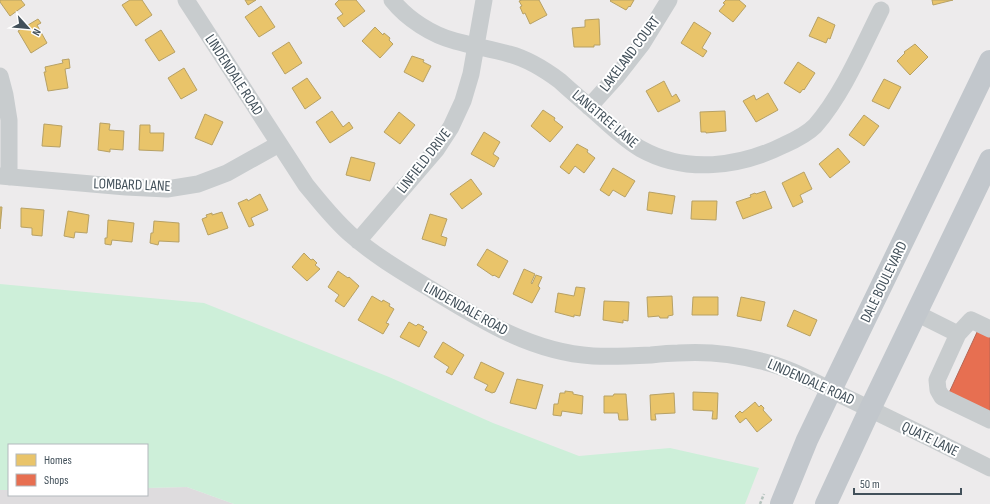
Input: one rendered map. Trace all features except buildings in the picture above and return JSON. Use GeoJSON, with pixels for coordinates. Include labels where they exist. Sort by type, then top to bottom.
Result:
{"type":"FeatureCollection","features":[{"type":"Feature","properties":{"kind":"main road","name":"DALE BOULEVARD"},"geometry":{"type":"LineString","coordinates":[[781,504],[807,440],[990,61]]}},
{"type":"Feature","properties":{"kind":"main road"},"geometry":{"type":"LineString","coordinates":[[826,504],[990,160]]}},
{"type":"Feature","properties":{"kind":"street","name":"LINDENDALE ROAD"},"geometry":{"type":"LineString","coordinates":[[186,0],[306,185],[321,204],[358,241],[386,262],[481,320],[538,345],[565,352],[592,356],[618,357],[677,352],[708,352],[764,361],[789,370],[870,409]]}},
{"type":"Feature","properties":{"kind":"street","name":"LANGTREE LANE"},"geometry":{"type":"LineString","coordinates":[[392,0],[410,17],[442,37],[509,54],[530,62],[549,73],[624,137],[641,149],[667,160],[687,164],[728,163],[748,159],[771,152],[793,141],[814,127],[833,101],[850,73],[881,10]]}},
{"type":"Feature","properties":{"kind":"street","name":"LINFIELD DRIVE"},"geometry":{"type":"LineString","coordinates":[[358,241],[436,150],[451,126],[463,101],[469,81],[484,0]]}},
{"type":"Feature","properties":{"kind":"street","name":"LAKELAND COURT"},"geometry":{"type":"LineString","coordinates":[[589,107],[617,76],[642,44],[669,0]]}},
{"type":"Feature","properties":{"kind":"street"},"geometry":{"type":"LineString","coordinates":[[0,76],[9,120],[5,177]]}},
{"type":"Feature","properties":{"kind":"street","name":"LOMBARD LANE"},"geometry":{"type":"LineString","coordinates":[[5,177],[167,189],[198,184],[228,173],[279,144]]}},
{"type":"Feature","properties":{"kind":"street"},"geometry":{"type":"LineString","coordinates":[[916,313],[958,334]]}},
{"type":"Feature","properties":{"kind":"street"},"geometry":{"type":"LineString","coordinates":[[990,329],[971,320],[958,334],[937,380],[938,390],[942,397],[990,420]]}},
{"type":"Feature","properties":{"kind":"street","name":"QUATE LANE"},"geometry":{"type":"LineString","coordinates":[[870,409],[990,468]]}},
{"type":"Feature","properties":{"kind":"shaded area"},"geometry":{"type":"Polygon","coordinates":[[[187,487],[234,504],[0,504],[0,490],[8,490],[8,496],[148,496],[148,488],[187,487]]]}},
{"type":"Feature","properties":{"kind":"green space"},"geometry":{"type":"Polygon","coordinates":[[[0,284],[204,303],[389,377],[493,423],[579,456],[670,448],[759,468],[745,504],[234,504],[187,487],[148,488],[148,444],[8,444],[8,490],[0,490],[0,284]]]}}]}
